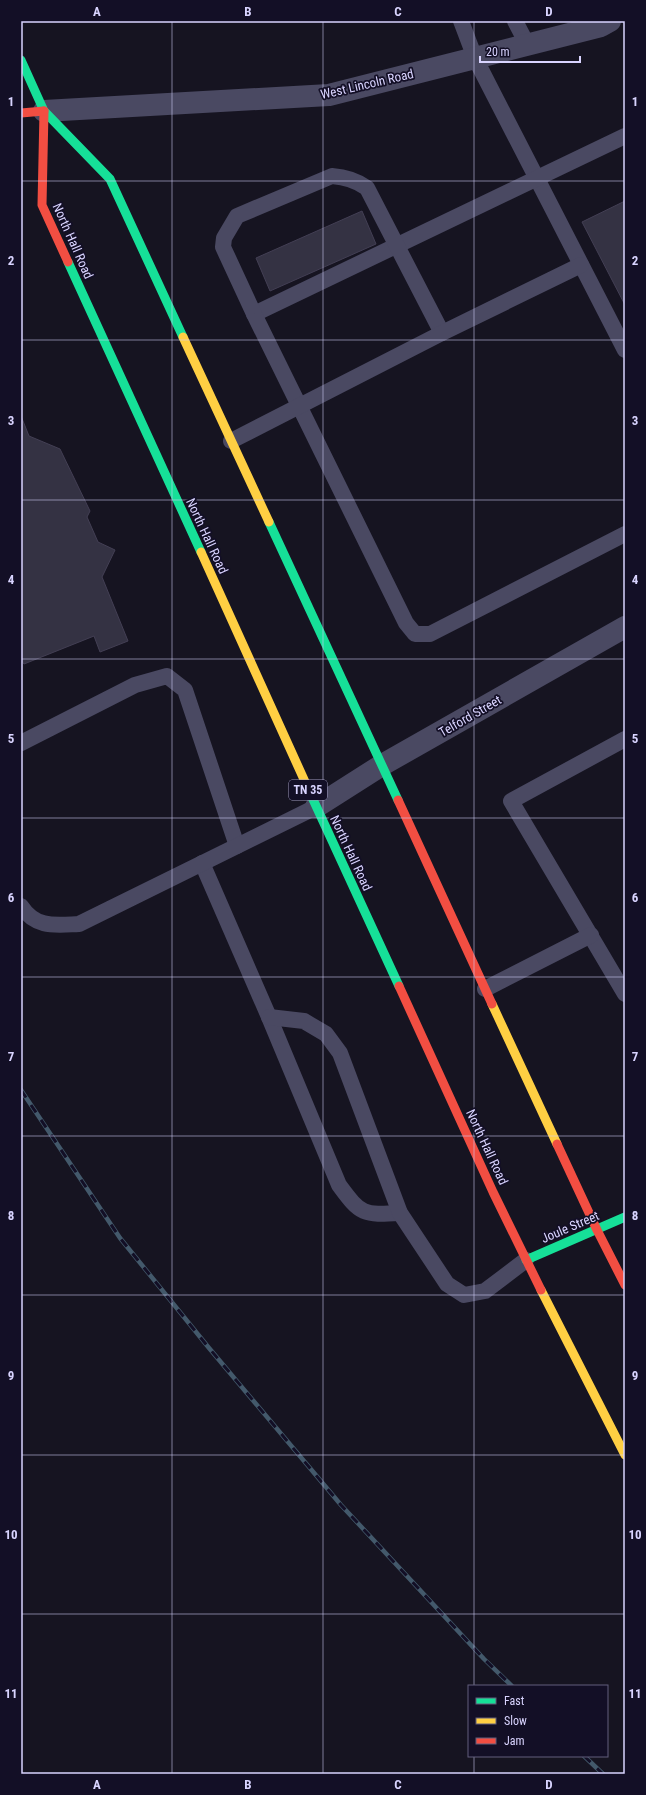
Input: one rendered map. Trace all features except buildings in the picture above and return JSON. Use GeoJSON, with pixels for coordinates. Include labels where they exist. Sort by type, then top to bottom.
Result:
{"type":"FeatureCollection","features":[{"type":"Feature","properties":{"kind":"main road"},"geometry":{"type":"LineString","coordinates":[[21,60],[44,112],[110,179],[597,1230],[625,1285]]}},
{"type":"Feature","properties":{"kind":"main road"},"geometry":{"type":"LineString","coordinates":[[21,113],[44,112]]}},
{"type":"Feature","properties":{"kind":"main road","name":"North Hall Road"},"geometry":{"type":"LineString","coordinates":[[44,112],[42,205],[493,1192],[625,1454]]}},
{"type":"Feature","properties":{"kind":"main road","name":"Joule Street"},"geometry":{"type":"LineString","coordinates":[[526,1260],[625,1217]]}},
{"type":"Feature","properties":{"kind":"street","name":"West Lincoln Road"},"geometry":{"type":"LineString","coordinates":[[44,112],[329,95],[601,26],[610,21]]}},
{"type":"Feature","properties":{"kind":"street","name":"Telford Street"},"geometry":{"type":"LineString","coordinates":[[316,807],[382,765],[623,634]]}},
{"type":"Feature","properties":{"kind":"lane"},"geometry":{"type":"LineString","coordinates":[[461,21],[475,58],[625,350]]}},
{"type":"Feature","properties":{"kind":"lane"},"geometry":{"type":"LineString","coordinates":[[514,21],[527,44]]}},
{"type":"Feature","properties":{"kind":"lane"},"geometry":{"type":"LineString","coordinates":[[254,314],[625,136]]}},
{"type":"Feature","properties":{"kind":"lane"},"geometry":{"type":"LineString","coordinates":[[442,333],[368,188],[356,180],[343,176],[332,176],[237,216],[224,238],[223,247],[254,314],[406,623],[415,634],[430,634],[625,534]]}},
{"type":"Feature","properties":{"kind":"lane"},"geometry":{"type":"LineString","coordinates":[[231,441],[442,333],[581,265]]}},
{"type":"Feature","properties":{"kind":"lane"},"geometry":{"type":"LineString","coordinates":[[21,742],[136,685],[167,676],[185,690],[237,846]]}},
{"type":"Feature","properties":{"kind":"lane"},"geometry":{"type":"LineString","coordinates":[[625,739],[511,801],[625,994]]}},
{"type":"Feature","properties":{"kind":"lane"},"geometry":{"type":"LineString","coordinates":[[21,906],[26,914],[48,926],[79,924],[316,807]]}},
{"type":"Feature","properties":{"kind":"lane"},"geometry":{"type":"LineString","coordinates":[[202,863],[269,1017],[339,1185],[355,1207],[372,1215],[400,1213]]}},
{"type":"Feature","properties":{"kind":"lane"},"geometry":{"type":"LineString","coordinates":[[485,989],[591,935]]}},
{"type":"Feature","properties":{"kind":"lane"},"geometry":{"type":"LineString","coordinates":[[269,1017],[304,1021],[326,1034],[340,1053],[400,1213],[447,1284],[464,1295],[485,1291],[526,1260]]}},
{"type":"Feature","properties":{"kind":"railway"},"geometry":{"type":"LineString","coordinates":[[21,1090],[120,1238],[209,1348],[341,1505],[484,1659],[511,1685]]}},
{"type":"Feature","properties":{"kind":"railway"},"geometry":{"type":"LineString","coordinates":[[585,1757],[603,1774]]}},
{"type":"Feature","properties":{"kind":"traffic: fast"},"geometry":{"type":"LineString","coordinates":[[21,60],[44,111],[110,179],[183,337]]}},
{"type":"Feature","properties":{"kind":"traffic: fast"},"geometry":{"type":"LineString","coordinates":[[68,262],[201,552]]}},
{"type":"Feature","properties":{"kind":"traffic: fast"},"geometry":{"type":"LineString","coordinates":[[269,522],[398,800]]}},
{"type":"Feature","properties":{"kind":"traffic: fast"},"geometry":{"type":"LineString","coordinates":[[311,795],[399,986]]}},
{"type":"Feature","properties":{"kind":"traffic: fast"},"geometry":{"type":"LineString","coordinates":[[526,1260],[625,1217]]}},
{"type":"Feature","properties":{"kind":"traffic: slow"},"geometry":{"type":"LineString","coordinates":[[183,337],[269,522]]}},
{"type":"Feature","properties":{"kind":"traffic: slow"},"geometry":{"type":"LineString","coordinates":[[201,552],[311,795]]}},
{"type":"Feature","properties":{"kind":"traffic: slow"},"geometry":{"type":"LineString","coordinates":[[492,1004],[557,1144]]}},
{"type":"Feature","properties":{"kind":"traffic: slow"},"geometry":{"type":"LineString","coordinates":[[541,1290],[625,1455]]}},
{"type":"Feature","properties":{"kind":"traffic: jam"},"geometry":{"type":"LineString","coordinates":[[21,113],[44,111]]}},
{"type":"Feature","properties":{"kind":"traffic: jam"},"geometry":{"type":"LineString","coordinates":[[44,111],[42,205],[68,262]]}},
{"type":"Feature","properties":{"kind":"traffic: jam"},"geometry":{"type":"LineString","coordinates":[[398,800],[492,1004]]}},
{"type":"Feature","properties":{"kind":"traffic: jam"},"geometry":{"type":"LineString","coordinates":[[399,986],[493,1192],[541,1290]]}},
{"type":"Feature","properties":{"kind":"traffic: jam"},"geometry":{"type":"LineString","coordinates":[[557,1144],[597,1230],[625,1285]]}}]}
